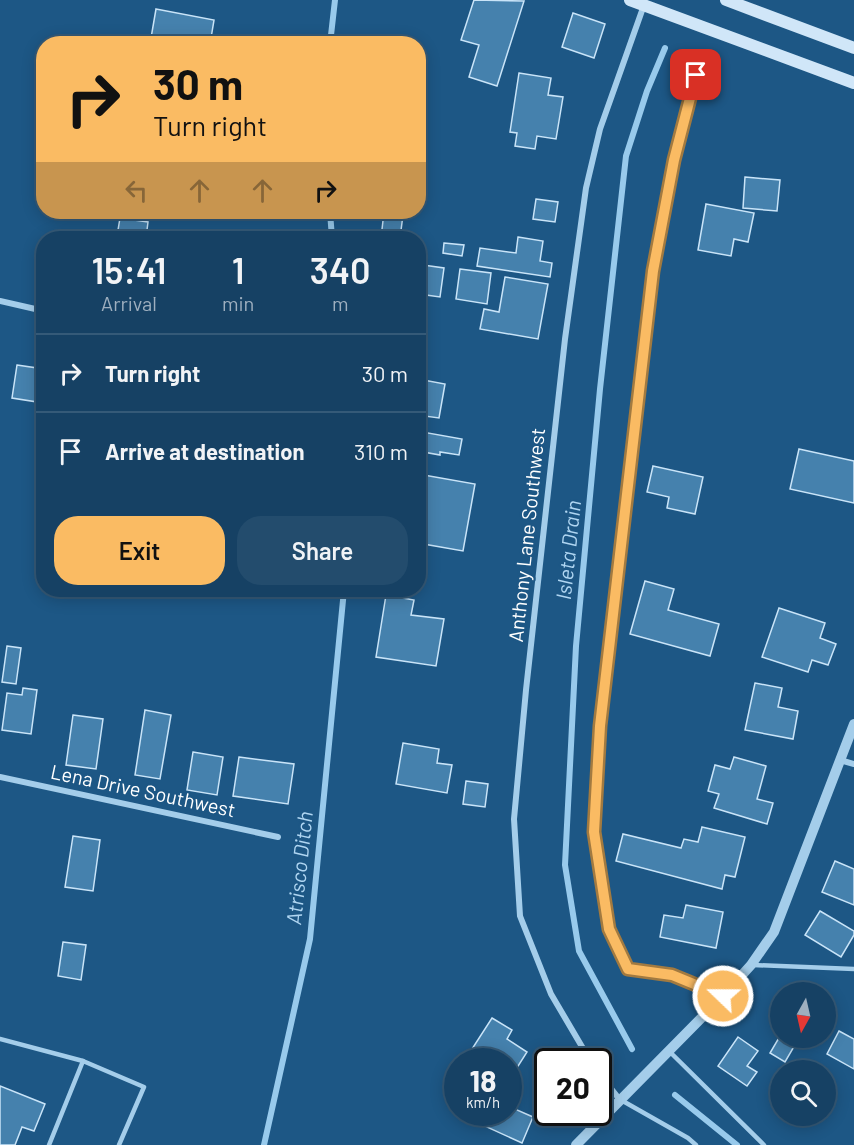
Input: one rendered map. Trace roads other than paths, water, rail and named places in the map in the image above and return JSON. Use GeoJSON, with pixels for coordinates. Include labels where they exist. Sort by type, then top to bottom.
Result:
{"type":"FeatureCollection","features":[{"type":"Feature","properties":{"kind":"main road"},"geometry":{"type":"LineString","coordinates":[[630,0],[854,83]]}},
{"type":"Feature","properties":{"kind":"main road"},"geometry":{"type":"LineString","coordinates":[[728,0],[854,48]]}},
{"type":"Feature","properties":{"kind":"street","name":"Anthony Lane Southwest"},"geometry":{"type":"LineString","coordinates":[[583,1048],[551,994],[520,916],[514,819],[527,678],[563,362],[586,188],[600,129],[644,5]]}},
{"type":"Feature","properties":{"kind":"street"},"geometry":{"type":"LineString","coordinates":[[0,302],[36,309]]}},
{"type":"Feature","properties":{"kind":"street"},"geometry":{"type":"LineString","coordinates":[[576,1145],[723,996],[751,965],[774,932],[854,724]]}},
{"type":"Feature","properties":{"kind":"street"},"geometry":{"type":"LineString","coordinates":[[840,760],[854,764]]}},
{"type":"Feature","properties":{"kind":"street","name":"Lena Drive Southwest"},"geometry":{"type":"LineString","coordinates":[[0,777],[278,837]]}},
{"type":"Feature","properties":{"kind":"street"},"geometry":{"type":"LineString","coordinates":[[612,1090],[620,1100]]}},
{"type":"Feature","properties":{"kind":"lane"},"geometry":{"type":"LineString","coordinates":[[696,75],[674,160],[653,271],[600,726],[594,832],[609,929],[628,969],[672,975],[723,996]]}},
{"type":"Feature","properties":{"kind":"lane"},"geometry":{"type":"LineString","coordinates":[[751,965],[854,969]]}},
{"type":"Feature","properties":{"kind":"lane"},"geometry":{"type":"LineString","coordinates":[[0,1039],[82,1061],[144,1087],[119,1145]]}},
{"type":"Feature","properties":{"kind":"lane"},"geometry":{"type":"LineString","coordinates":[[668,1051],[764,1145]]}},
{"type":"Feature","properties":{"kind":"lane"},"geometry":{"type":"LineString","coordinates":[[49,1145],[82,1061]]}},
{"type":"Feature","properties":{"kind":"lane"},"geometry":{"type":"LineString","coordinates":[[620,1100],[696,1145]]}},
{"type":"Feature","properties":{"kind":"waterway","name":"Atrisco Ditch"},"geometry":{"type":"LineString","coordinates":[[331,36],[335,0]]}},
{"type":"Feature","properties":{"kind":"waterway","name":"Isleta Drain"},"geometry":{"type":"LineString","coordinates":[[632,1049],[579,951],[565,865],[576,646],[600,389],[626,156],[647,91],[665,48]]}},
{"type":"Feature","properties":{"kind":"waterway","name":"Atrisco Ditch"},"geometry":{"type":"LineString","coordinates":[[331,219],[331,231]]}},
{"type":"Feature","properties":{"kind":"waterway","name":"Atrisco Ditch"},"geometry":{"type":"LineString","coordinates":[[264,1145],[310,939],[343,597]]}},
{"type":"Feature","properties":{"kind":"waterway","name":"Isleta Drain"},"geometry":{"type":"LineString","coordinates":[[675,1095],[737,1145]]}}]}
